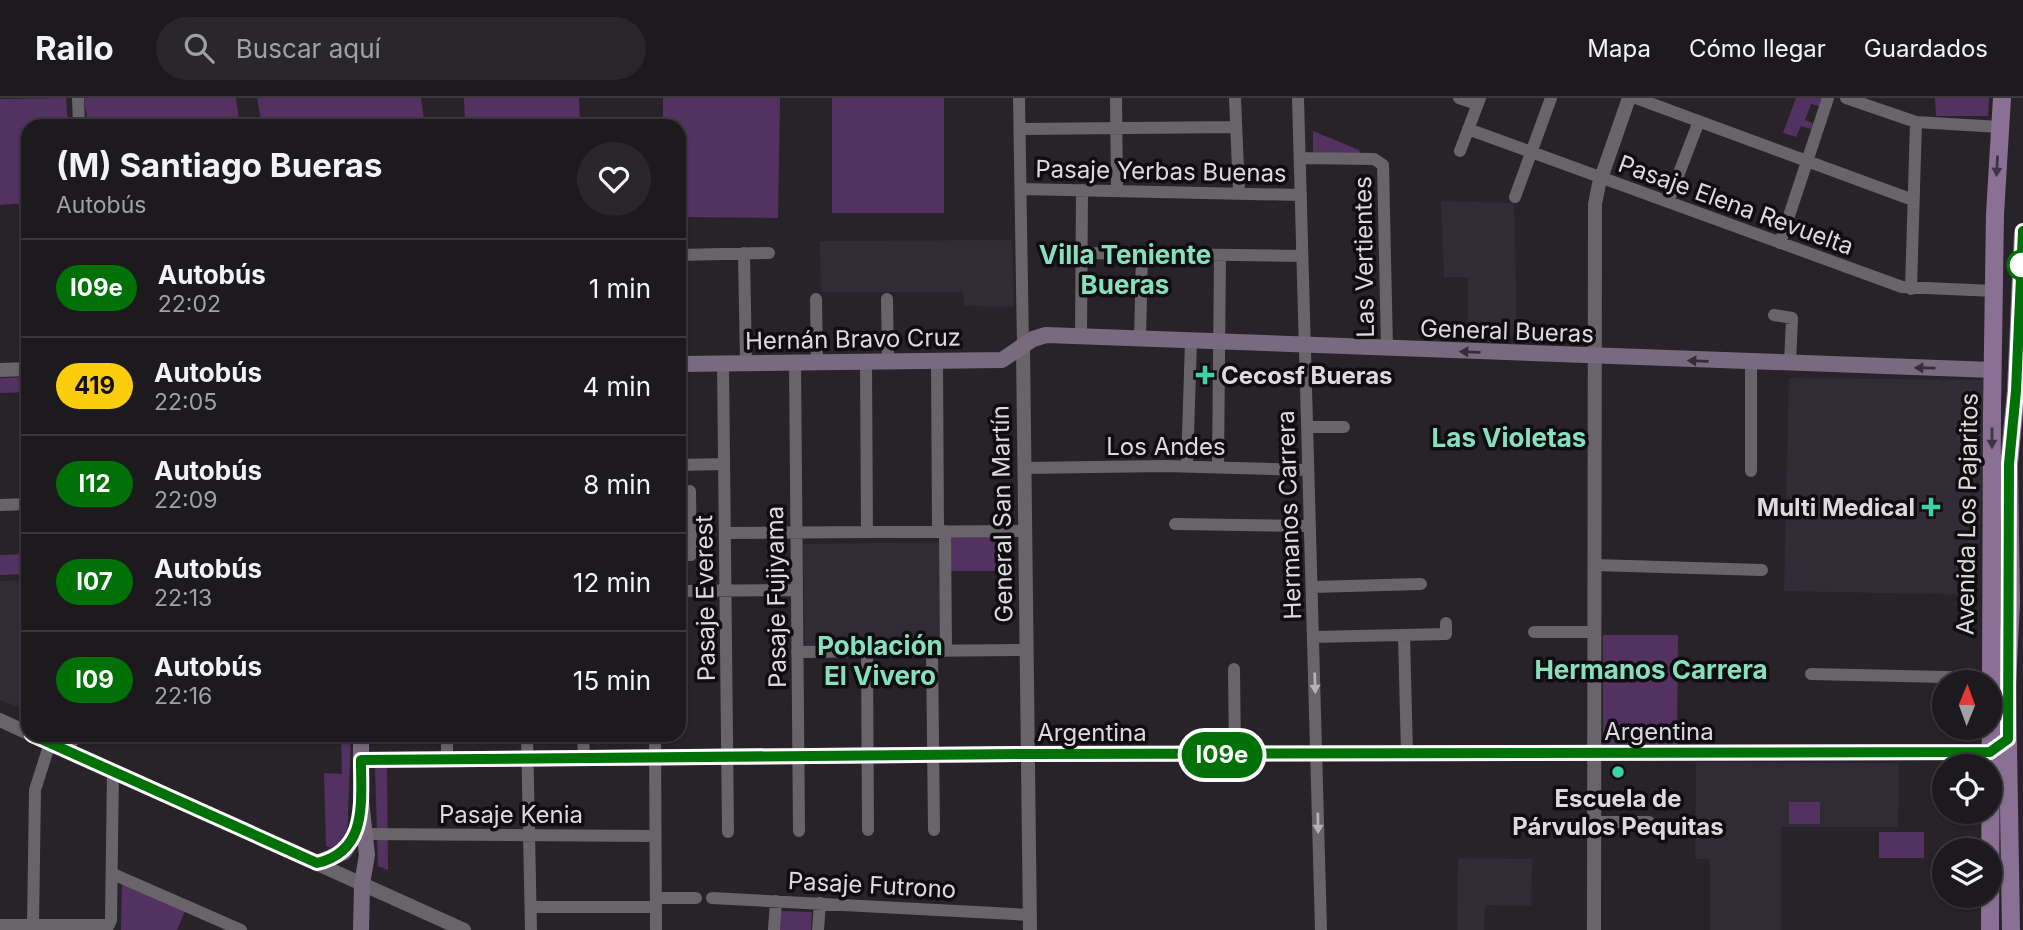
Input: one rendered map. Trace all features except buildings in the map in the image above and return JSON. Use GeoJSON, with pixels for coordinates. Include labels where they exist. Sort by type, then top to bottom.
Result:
{"type":"FeatureCollection","features":[{"type":"Feature","properties":{"kind":"main road","name":"Avenida Los Pajaritos"},"geometry":{"type":"LineString","coordinates":[[1990,670],[1993,370],[2002,98]]}},
{"type":"Feature","properties":{"kind":"main road","name":"Avenida Los Pajaritos"},"geometry":{"type":"LineString","coordinates":[[2011,930],[2017,847],[2008,739],[2017,568],[2009,464],[2021,332],[2023,233]]}},
{"type":"Feature","properties":{"kind":"main road"},"geometry":{"type":"LineString","coordinates":[[1995,293],[2003,320],[2021,332]]}},
{"type":"Feature","properties":{"kind":"main road","name":"General Bueras"},"geometry":{"type":"LineString","coordinates":[[1023,347],[1041,336],[1790,365],[1993,370]]}},
{"type":"Feature","properties":{"kind":"main road","name":"Hernán Bravo Cruz"},"geometry":{"type":"LineString","coordinates":[[686,364],[1002,359],[1023,347]]}},
{"type":"Feature","properties":{"kind":"main road"},"geometry":{"type":"LineString","coordinates":[[1990,752],[2008,739]]}},
{"type":"Feature","properties":{"kind":"main road","name":"Avenida Los Pajaritos"},"geometry":{"type":"LineString","coordinates":[[1990,740],[1990,930]]}},
{"type":"Feature","properties":{"kind":"main road"},"geometry":{"type":"LineString","coordinates":[[361,742],[361,930]]}},
{"type":"Feature","properties":{"kind":"main road","name":"Argentina"},"geometry":{"type":"LineString","coordinates":[[361,760],[1028,754],[1990,752]]}},
{"type":"Feature","properties":{"kind":"main road"},"geometry":{"type":"LineString","coordinates":[[317,863],[344,852],[361,834]]}},
{"type":"Feature","properties":{"kind":"street"},"geometry":{"type":"LineString","coordinates":[[78,98],[79,119]]}},
{"type":"Feature","properties":{"kind":"street","name":"General San Martín"},"geometry":{"type":"LineString","coordinates":[[1019,98],[1030,930]]}},
{"type":"Feature","properties":{"kind":"street"},"geometry":{"type":"LineString","coordinates":[[1116,98],[1117,191]]}},
{"type":"Feature","properties":{"kind":"street"},"geometry":{"type":"LineString","coordinates":[[1235,98],[1239,193]]}},
{"type":"Feature","properties":{"kind":"street","name":"Hermanos Carrera"},"geometry":{"type":"LineString","coordinates":[[1298,98],[1321,930]]}},
{"type":"Feature","properties":{"kind":"street"},"geometry":{"type":"LineString","coordinates":[[1459,98],[1478,101],[1460,151]]}},
{"type":"Feature","properties":{"kind":"street"},"geometry":{"type":"LineString","coordinates":[[1515,197],[1551,98]]}},
{"type":"Feature","properties":{"kind":"street"},"geometry":{"type":"LineString","coordinates":[[1594,930],[1594,675],[1590,632],[1594,565],[1595,204],[1629,98]]}},
{"type":"Feature","properties":{"kind":"street"},"geometry":{"type":"LineString","coordinates":[[1636,98],[1913,200]]}},
{"type":"Feature","properties":{"kind":"street"},"geometry":{"type":"LineString","coordinates":[[1780,243],[1829,98]]}},
{"type":"Feature","properties":{"kind":"street"},"geometry":{"type":"LineString","coordinates":[[1846,98],[1916,122],[2000,127]]}},
{"type":"Feature","properties":{"kind":"street"},"geometry":{"type":"LineString","coordinates":[[1668,202],[1699,121]]}},
{"type":"Feature","properties":{"kind":"street"},"geometry":{"type":"LineString","coordinates":[[1911,289],[1916,122]]}},
{"type":"Feature","properties":{"kind":"street"},"geometry":{"type":"LineString","coordinates":[[1020,129],[1236,127]]}},
{"type":"Feature","properties":{"kind":"street","name":"Pasaje Elena Revuelta"},"geometry":{"type":"LineString","coordinates":[[1468,129],[1911,289],[1995,293]]}},
{"type":"Feature","properties":{"kind":"street","name":"Las Vertientes"},"geometry":{"type":"LineString","coordinates":[[1300,158],[1374,159],[1383,165],[1387,349]]}},
{"type":"Feature","properties":{"kind":"street","name":"Pasaje Yerbas Buenas"},"geometry":{"type":"LineString","coordinates":[[1021,188],[1301,195]]}},
{"type":"Feature","properties":{"kind":"street"},"geometry":{"type":"LineString","coordinates":[[1081,337],[1082,190]]}},
{"type":"Feature","properties":{"kind":"street"},"geometry":{"type":"LineString","coordinates":[[744,253],[746,363]]}},
{"type":"Feature","properties":{"kind":"street"},"geometry":{"type":"LineString","coordinates":[[686,255],[769,253]]}},
{"type":"Feature","properties":{"kind":"street"},"geometry":{"type":"LineString","coordinates":[[1082,254],[1302,256]]}},
{"type":"Feature","properties":{"kind":"street"},"geometry":{"type":"LineString","coordinates":[[1140,339],[1142,254]]}},
{"type":"Feature","properties":{"kind":"street"},"geometry":{"type":"LineString","coordinates":[[1218,467],[1220,255]]}},
{"type":"Feature","properties":{"kind":"street"},"geometry":{"type":"LineString","coordinates":[[816,299],[817,362]]}},
{"type":"Feature","properties":{"kind":"street"},"geometry":{"type":"LineString","coordinates":[[887,299],[888,361]]}},
{"type":"Feature","properties":{"kind":"street"},"geometry":{"type":"LineString","coordinates":[[1774,315],[1792,318],[1790,365]]}},
{"type":"Feature","properties":{"kind":"street"},"geometry":{"type":"LineString","coordinates":[[1187,466],[1191,341]]}},
{"type":"Feature","properties":{"kind":"street"},"geometry":{"type":"LineString","coordinates":[[866,361],[867,532]]}},
{"type":"Feature","properties":{"kind":"street"},"geometry":{"type":"LineString","coordinates":[[937,361],[946,650]]}},
{"type":"Feature","properties":{"kind":"street","name":"Pasaje Fujiyama"},"geometry":{"type":"LineString","coordinates":[[794,362],[799,831]]}},
{"type":"Feature","properties":{"kind":"street","name":"Pasaje Everest"},"geometry":{"type":"LineString","coordinates":[[723,363],[729,832]]}},
{"type":"Feature","properties":{"kind":"street"},"geometry":{"type":"LineString","coordinates":[[1751,363],[1751,471]]}},
{"type":"Feature","properties":{"kind":"street"},"geometry":{"type":"LineString","coordinates":[[0,370],[21,369]]}},
{"type":"Feature","properties":{"kind":"street"},"geometry":{"type":"LineString","coordinates":[[1307,427],[1344,427]]}},
{"type":"Feature","properties":{"kind":"street"},"geometry":{"type":"LineString","coordinates":[[686,465],[724,464]]}},
{"type":"Feature","properties":{"kind":"street","name":"Los Andes"},"geometry":{"type":"LineString","coordinates":[[1024,468],[1187,466],[1308,470]]}},
{"type":"Feature","properties":{"kind":"street"},"geometry":{"type":"LineString","coordinates":[[686,521],[691,491]]}},
{"type":"Feature","properties":{"kind":"street"},"geometry":{"type":"LineString","coordinates":[[0,505],[21,505]]}},
{"type":"Feature","properties":{"kind":"street"},"geometry":{"type":"LineString","coordinates":[[1175,524],[1310,526]]}},
{"type":"Feature","properties":{"kind":"street"},"geometry":{"type":"LineString","coordinates":[[725,533],[1025,531]]}},
{"type":"Feature","properties":{"kind":"street"},"geometry":{"type":"LineString","coordinates":[[686,532],[691,555],[686,555]]}},
{"type":"Feature","properties":{"kind":"street"},"geometry":{"type":"LineString","coordinates":[[1594,565],[1762,570]]}},
{"type":"Feature","properties":{"kind":"street"},"geometry":{"type":"LineString","coordinates":[[1312,587],[1421,584]]}},
{"type":"Feature","properties":{"kind":"street"},"geometry":{"type":"LineString","coordinates":[[686,592],[797,590]]}},
{"type":"Feature","properties":{"kind":"street"},"geometry":{"type":"LineString","coordinates":[[1313,637],[1446,634],[1446,623]]}},
{"type":"Feature","properties":{"kind":"street"},"geometry":{"type":"LineString","coordinates":[[1534,632],[1590,632]]}},
{"type":"Feature","properties":{"kind":"street"},"geometry":{"type":"LineString","coordinates":[[1404,635],[1407,754]]}},
{"type":"Feature","properties":{"kind":"street"},"geometry":{"type":"LineString","coordinates":[[932,650],[934,830]]}},
{"type":"Feature","properties":{"kind":"street"},"geometry":{"type":"LineString","coordinates":[[797,652],[1026,650]]}},
{"type":"Feature","properties":{"kind":"street"},"geometry":{"type":"LineString","coordinates":[[867,651],[868,830]]}},
{"type":"Feature","properties":{"kind":"street"},"geometry":{"type":"LineString","coordinates":[[1234,669],[1236,755]]}},
{"type":"Feature","properties":{"kind":"street"},"geometry":{"type":"LineString","coordinates":[[1811,674],[1932,677]]}},
{"type":"Feature","properties":{"kind":"street"},"geometry":{"type":"LineString","coordinates":[[1559,676],[1594,675]]}},
{"type":"Feature","properties":{"kind":"street"},"geometry":{"type":"LineString","coordinates":[[0,720],[21,730]]}},
{"type":"Feature","properties":{"kind":"street"},"geometry":{"type":"LineString","coordinates":[[68,751],[72,742]]}},
{"type":"Feature","properties":{"kind":"street"},"geometry":{"type":"LineString","coordinates":[[447,742],[447,759]]}},
{"type":"Feature","properties":{"kind":"street"},"geometry":{"type":"LineString","coordinates":[[527,742],[531,930]]}},
{"type":"Feature","properties":{"kind":"street"},"geometry":{"type":"LineString","coordinates":[[583,742],[584,758]]}},
{"type":"Feature","properties":{"kind":"street"},"geometry":{"type":"LineString","coordinates":[[655,742],[656,930]]}},
{"type":"Feature","properties":{"kind":"street"},"geometry":{"type":"LineString","coordinates":[[33,926],[35,790],[50,743],[462,929]]}},
{"type":"Feature","properties":{"kind":"street"},"geometry":{"type":"LineString","coordinates":[[0,925],[109,928],[113,874],[113,771]]}},
{"type":"Feature","properties":{"kind":"street"},"geometry":{"type":"LineString","coordinates":[[1594,822],[1649,822]]}},
{"type":"Feature","properties":{"kind":"street","name":"Pasaje Kenia"},"geometry":{"type":"LineString","coordinates":[[361,834],[655,836]]}},
{"type":"Feature","properties":{"kind":"street"},"geometry":{"type":"LineString","coordinates":[[113,874],[241,930]]}},
{"type":"Feature","properties":{"kind":"street"},"geometry":{"type":"LineString","coordinates":[[531,907],[696,898]]}},
{"type":"Feature","properties":{"kind":"street","name":"Pasaje Futrono"},"geometry":{"type":"LineString","coordinates":[[712,898],[1030,915]]}},
{"type":"Feature","properties":{"kind":"street"},"geometry":{"type":"LineString","coordinates":[[774,930],[776,901]]}},
{"type":"Feature","properties":{"kind":"street"},"geometry":{"type":"LineString","coordinates":[[818,930],[820,904]]}},
{"type":"Feature","properties":{"kind":"shaded area"},"geometry":{"type":"Polygon","coordinates":[[[66,98],[68,119],[21,119],[21,204],[0,205],[0,99],[66,98]]]}},
{"type":"Feature","properties":{"kind":"shaded area"},"geometry":{"type":"Polygon","coordinates":[[[84,98],[236,98],[239,119],[87,119],[84,98]]]}},
{"type":"Feature","properties":{"kind":"shaded area"},"geometry":{"type":"Polygon","coordinates":[[[257,98],[421,98],[424,119],[261,119],[257,98]]]}},
{"type":"Feature","properties":{"kind":"shaded area"},"geometry":{"type":"Polygon","coordinates":[[[464,98],[579,98],[580,119],[465,119],[464,98]]]}},
{"type":"Feature","properties":{"kind":"shaded area"},"geometry":{"type":"Polygon","coordinates":[[[663,98],[780,98],[778,218],[686,217],[686,119],[663,119],[663,98]]]}},
{"type":"Feature","properties":{"kind":"shaded area"},"geometry":{"type":"Polygon","coordinates":[[[832,98],[944,98],[944,213],[832,213],[832,98]]]}},
{"type":"Feature","properties":{"kind":"shaded area"},"geometry":{"type":"Polygon","coordinates":[[[1796,98],[1826,98],[1823,107],[1811,104],[1805,120],[1813,123],[1811,129],[1801,126],[1796,137],[1783,133],[1796,98]]]}},
{"type":"Feature","properties":{"kind":"shaded area"},"geometry":{"type":"Polygon","coordinates":[[[1935,98],[1989,98],[1988,116],[1936,116],[1935,98]]]}},
{"type":"Feature","properties":{"kind":"shaded area"},"geometry":{"type":"Polygon","coordinates":[[[1313,131],[1359,150],[1361,154],[1313,152],[1313,131]]]}},
{"type":"Feature","properties":{"kind":"shaded area"},"geometry":{"type":"Polygon","coordinates":[[[1441,201],[1514,203],[1517,337],[1468,334],[1468,277],[1444,277],[1441,201]]]}},
{"type":"Feature","properties":{"kind":"shaded area"},"geometry":{"type":"Polygon","coordinates":[[[1012,240],[1014,307],[964,306],[963,292],[821,292],[820,241],[1012,240]]]}},
{"type":"Feature","properties":{"kind":"shaded area"},"geometry":{"type":"Polygon","coordinates":[[[21,377],[21,392],[0,393],[0,378],[21,377]]]}},
{"type":"Feature","properties":{"kind":"shaded area"},"geometry":{"type":"Polygon","coordinates":[[[1789,378],[1987,380],[1977,595],[1784,591],[1789,378]]]}},
{"type":"Feature","properties":{"kind":"shaded area"},"geometry":{"type":"Polygon","coordinates":[[[951,536],[1009,536],[1008,571],[951,571],[951,536]]]}},
{"type":"Feature","properties":{"kind":"shaded area"},"geometry":{"type":"Polygon","coordinates":[[[939,542],[944,642],[934,648],[805,650],[803,544],[939,542]]]}},
{"type":"Feature","properties":{"kind":"shaded area"},"geometry":{"type":"Polygon","coordinates":[[[21,554],[21,574],[0,575],[0,555],[21,554]]]}},
{"type":"Feature","properties":{"kind":"shaded area"},"geometry":{"type":"Polygon","coordinates":[[[21,580],[21,708],[0,700],[0,581],[21,580]]]}},
{"type":"Feature","properties":{"kind":"shaded area"},"geometry":{"type":"Polygon","coordinates":[[[1603,635],[1678,635],[1677,744],[1603,744],[1603,635]]]}},
{"type":"Feature","properties":{"kind":"shaded area"},"geometry":{"type":"Polygon","coordinates":[[[341,742],[351,742],[347,839],[334,849],[326,846],[324,773],[342,774],[341,742]]]}},
{"type":"Feature","properties":{"kind":"shaded area"},"geometry":{"type":"Polygon","coordinates":[[[1696,762],[1899,763],[1898,827],[1781,827],[1781,930],[1710,930],[1710,859],[1695,859],[1696,762]]]}},
{"type":"Feature","properties":{"kind":"shaded area"},"geometry":{"type":"Polygon","coordinates":[[[387,767],[388,870],[378,866],[375,768],[387,767]]]}},
{"type":"Feature","properties":{"kind":"shaded area"},"geometry":{"type":"Polygon","coordinates":[[[1789,802],[1820,802],[1820,824],[1789,824],[1789,802]]]}},
{"type":"Feature","properties":{"kind":"shaded area"},"geometry":{"type":"Polygon","coordinates":[[[1879,832],[1924,832],[1924,858],[1879,858],[1879,832]]]}},
{"type":"Feature","properties":{"kind":"shaded area"},"geometry":{"type":"Polygon","coordinates":[[[1458,858],[1532,859],[1531,906],[1485,905],[1484,930],[1457,930],[1458,858]]]}},
{"type":"Feature","properties":{"kind":"shaded area"},"geometry":{"type":"Polygon","coordinates":[[[122,882],[185,911],[177,930],[121,930],[122,882]]]}},
{"type":"Feature","properties":{"kind":"shaded area"},"geometry":{"type":"Polygon","coordinates":[[[781,911],[812,912],[811,930],[780,930],[781,911]]]}},
{"type":"Feature","properties":{"kind":"bus line","name":"I09e"},"geometry":{"type":"LineString","coordinates":[[48,742],[317,863],[344,852],[356,833],[361,801],[361,760],[1028,754],[1990,752],[2008,739],[2007,663],[2011,603],[2009,464],[2016,391],[2023,231]]}},
{"type":"Feature","properties":{"kind":"place","name":"Cecosf Bueras"},"geometry":{"type":"Point","coordinates":[1205,375]}},
{"type":"Feature","properties":{"kind":"place","name":"Multi Medical"},"geometry":{"type":"Point","coordinates":[1931,507]}},
{"type":"Feature","properties":{"kind":"place","name":"Escuela de Párvulos Pequitas"},"geometry":{"type":"Point","coordinates":[1618,772]}},
{"type":"Feature","properties":{"kind":"district","name":"Villa Teniente Bueras"},"geometry":{"type":"Point","coordinates":[1125,269]}},
{"type":"Feature","properties":{"kind":"district","name":"Las Violetas"},"geometry":{"type":"Point","coordinates":[1509,437]}},
{"type":"Feature","properties":{"kind":"district","name":"Población El Vivero"},"geometry":{"type":"Point","coordinates":[880,660]}},
{"type":"Feature","properties":{"kind":"district","name":"Hermanos Carrera"},"geometry":{"type":"Point","coordinates":[1651,669]}}]}
